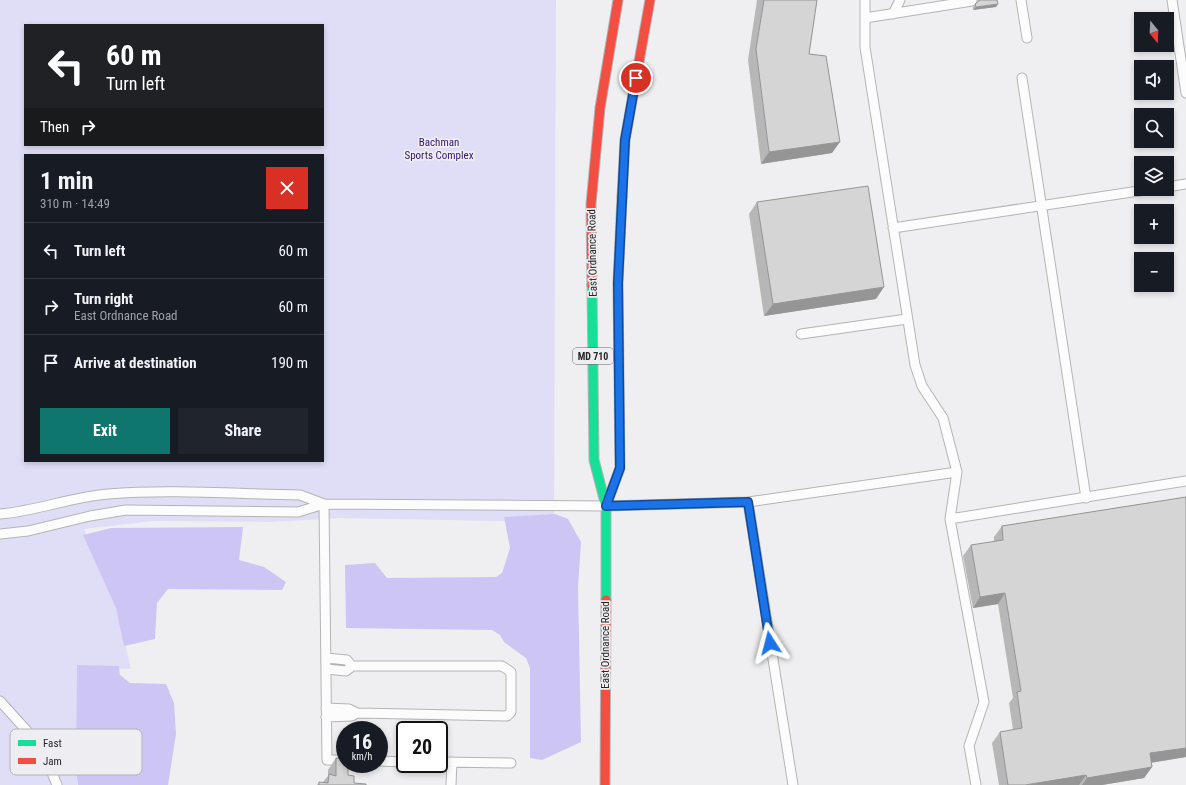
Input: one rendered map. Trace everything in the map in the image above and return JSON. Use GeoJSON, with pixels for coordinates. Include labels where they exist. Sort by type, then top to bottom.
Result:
{"type":"FeatureCollection","features":[{"type":"Feature","properties":{"kind":"main road","name":"East Ordnance Road"},"geometry":{"type":"LineString","coordinates":[[604,785],[606,506],[594,460],[591,204],[600,108],[618,0]]}},
{"type":"Feature","properties":{"kind":"main road","name":"East Ordnance Road"},"geometry":{"type":"LineString","coordinates":[[606,506],[620,468],[618,283],[625,140],[650,0]]}},
{"type":"Feature","properties":{"kind":"lane"},"geometry":{"type":"LineString","coordinates":[[864,0],[865,47],[915,365],[922,386],[943,418],[957,472],[950,519],[984,702],[969,746],[976,785]]}},
{"type":"Feature","properties":{"kind":"lane"},"geometry":{"type":"LineString","coordinates":[[893,14],[900,0]]}},
{"type":"Feature","properties":{"kind":"lane"},"geometry":{"type":"LineString","coordinates":[[1021,0],[1026,38]]}},
{"type":"Feature","properties":{"kind":"lane"},"geometry":{"type":"LineString","coordinates":[[1172,0],[1186,93]]}},
{"type":"Feature","properties":{"kind":"lane"},"geometry":{"type":"LineString","coordinates":[[865,18],[972,1]]}},
{"type":"Feature","properties":{"kind":"lane"},"geometry":{"type":"LineString","coordinates":[[1022,78],[1086,498]]}},
{"type":"Feature","properties":{"kind":"lane"},"geometry":{"type":"LineString","coordinates":[[1174,186],[1186,184]]}},
{"type":"Feature","properties":{"kind":"lane"},"geometry":{"type":"LineString","coordinates":[[893,228],[1134,192]]}},
{"type":"Feature","properties":{"kind":"lane"},"geometry":{"type":"LineString","coordinates":[[801,334],[907,319]]}},
{"type":"Feature","properties":{"kind":"lane"},"geometry":{"type":"LineString","coordinates":[[0,534],[28,531],[90,516],[126,510],[298,512],[324,504],[606,506],[748,502],[957,472]]}},
{"type":"Feature","properties":{"kind":"lane"},"geometry":{"type":"LineString","coordinates":[[950,519],[1186,481]]}},
{"type":"Feature","properties":{"kind":"lane"},"geometry":{"type":"LineString","coordinates":[[0,514],[29,510],[88,496],[130,492],[300,495],[324,504]]}},
{"type":"Feature","properties":{"kind":"lane"},"geometry":{"type":"LineString","coordinates":[[748,502],[793,785]]}},
{"type":"Feature","properties":{"kind":"lane"},"geometry":{"type":"LineString","coordinates":[[324,504],[327,760],[336,760]]}},
{"type":"Feature","properties":{"kind":"lane"},"geometry":{"type":"LineString","coordinates":[[326,658],[347,660],[350,666]]}},
{"type":"Feature","properties":{"kind":"lane"},"geometry":{"type":"LineString","coordinates":[[326,669],[346,671],[350,668],[350,666]]}},
{"type":"Feature","properties":{"kind":"lane"},"geometry":{"type":"LineString","coordinates":[[326,708],[349,709],[357,713],[507,716],[511,712],[511,672],[502,666],[350,666]]}},
{"type":"Feature","properties":{"kind":"lane"},"geometry":{"type":"LineString","coordinates":[[0,701],[25,729]]}},
{"type":"Feature","properties":{"kind":"lane"},"geometry":{"type":"LineString","coordinates":[[326,718],[352,716],[357,713]]}},
{"type":"Feature","properties":{"kind":"lane"},"geometry":{"type":"LineString","coordinates":[[448,762],[511,763]]}},
{"type":"Feature","properties":{"kind":"lane"},"geometry":{"type":"LineString","coordinates":[[451,785],[452,762]]}},
{"type":"Feature","properties":{"kind":"lane"},"geometry":{"type":"LineString","coordinates":[[53,775],[57,785]]}},
{"type":"Feature","properties":{"kind":"green space","name":"Bachman Sports Complex"},"geometry":{"type":"Polygon","coordinates":[[[0,0],[556,0],[554,522],[338,518],[272,522],[153,521],[84,529],[109,581],[115,600],[131,669],[80,667],[78,729],[10,729],[10,775],[77,775],[77,785],[0,785],[0,0]]]}},
{"type":"Feature","properties":{"kind":"shaded area"},"geometry":{"type":"Polygon","coordinates":[[[555,514],[568,519],[581,542],[578,586],[581,742],[542,760],[530,758],[530,668],[526,658],[504,642],[500,635],[492,630],[346,628],[345,565],[375,563],[387,578],[496,577],[502,573],[510,548],[504,517],[555,514]]]}},
{"type":"Feature","properties":{"kind":"shaded area"},"geometry":{"type":"Polygon","coordinates":[[[243,527],[239,560],[264,567],[286,582],[282,590],[168,589],[157,603],[155,639],[124,646],[116,608],[83,535],[111,528],[243,527]]]}},
{"type":"Feature","properties":{"kind":"shaded area"},"geometry":{"type":"Polygon","coordinates":[[[77,665],[119,666],[120,675],[130,683],[166,684],[174,703],[176,734],[168,785],[78,785],[77,775],[142,775],[142,729],[76,729],[77,665]]]}},
{"type":"Feature","properties":{"kind":"building"},"geometry":{"type":"Polygon","coordinates":[[[764,0],[817,0],[809,54],[826,56],[840,142],[769,152],[756,49],[764,0]]]}},
{"type":"Feature","properties":{"kind":"building"},"geometry":{"type":"Polygon","coordinates":[[[980,0],[997,0],[998,4],[976,7],[975,4],[980,0]]]}},
{"type":"Feature","properties":{"kind":"building"},"geometry":{"type":"Polygon","coordinates":[[[868,186],[884,287],[773,304],[757,202],[868,186]]]}},
{"type":"Feature","properties":{"kind":"building"},"geometry":{"type":"Polygon","coordinates":[[[1186,497],[1186,748],[1150,753],[1152,767],[1087,778],[1086,775],[1025,785],[1008,785],[1000,732],[1022,728],[1017,692],[1021,691],[1005,593],[980,597],[971,545],[1003,540],[1002,526],[1186,497]]]}},
{"type":"Feature","properties":{"kind":"building"},"geometry":{"type":"Polygon","coordinates":[[[336,773],[348,773],[348,775],[354,776],[354,783],[366,785],[319,785],[319,782],[328,783],[329,774],[336,776],[336,773]]]}},
{"type":"Feature","properties":{"kind":"traffic: fast"},"geometry":{"type":"LineString","coordinates":[[606,506],[620,468],[618,283],[622,197]]}},
{"type":"Feature","properties":{"kind":"traffic: fast"},"geometry":{"type":"LineString","coordinates":[[592,285],[594,460],[606,506],[606,600]]}},
{"type":"Feature","properties":{"kind":"traffic: jam"},"geometry":{"type":"LineString","coordinates":[[592,285],[591,204],[600,108],[618,0]]}},
{"type":"Feature","properties":{"kind":"traffic: jam"},"geometry":{"type":"LineString","coordinates":[[622,197],[625,140],[650,0]]}},
{"type":"Feature","properties":{"kind":"traffic: jam"},"geometry":{"type":"LineString","coordinates":[[605,785],[606,600]]}},
{"type":"Feature","properties":{"kind":"route"},"geometry":{"type":"LineString","coordinates":[[636,78],[625,140],[618,283],[620,468],[606,506],[748,502],[770,643]]}}]}
